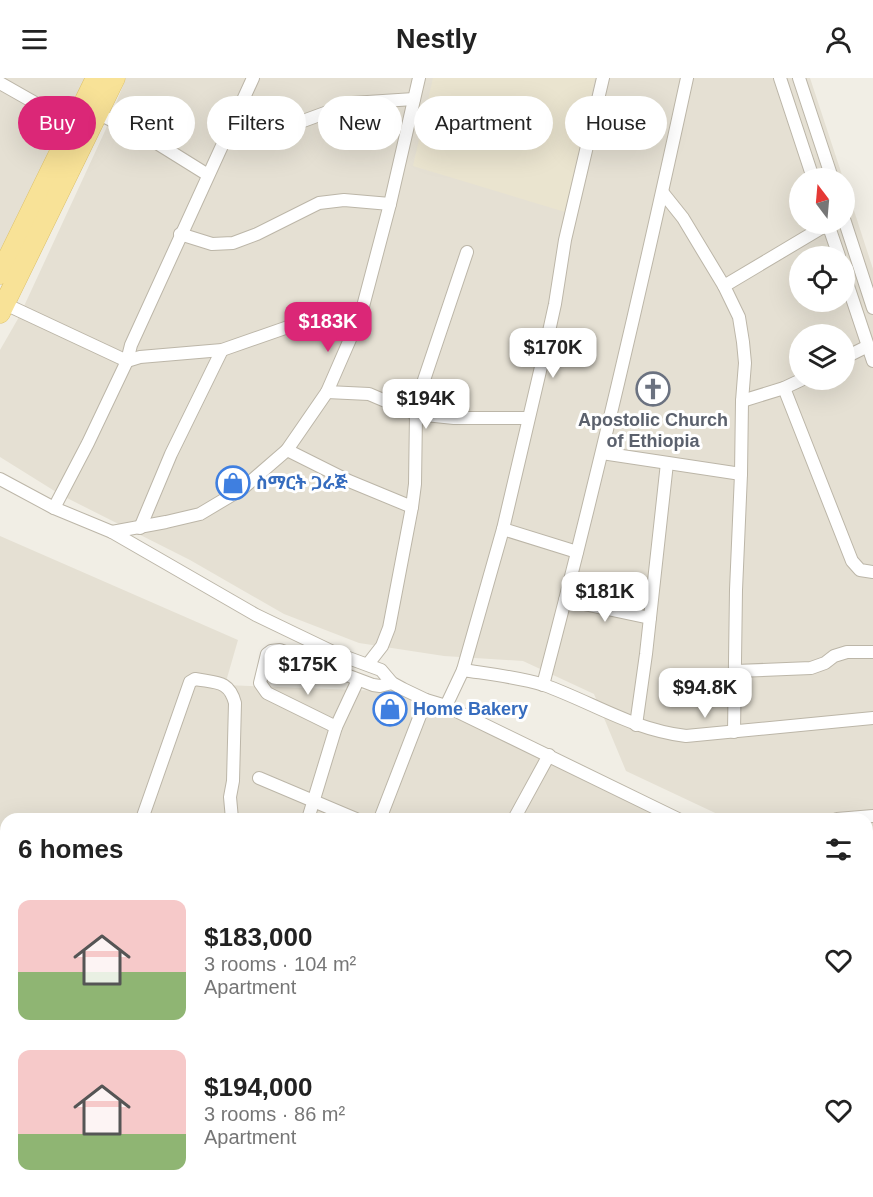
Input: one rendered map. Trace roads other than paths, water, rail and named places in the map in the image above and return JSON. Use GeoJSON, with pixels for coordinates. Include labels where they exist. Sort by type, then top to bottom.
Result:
{"type":"FeatureCollection","features":[{"type":"Feature","properties":{"kind":"main road"},"geometry":{"type":"LineString","coordinates":[[88,96],[96,78]]}},
{"type":"Feature","properties":{"kind":"main road"},"geometry":{"type":"LineString","coordinates":[[2,308],[115,78]]}},
{"type":"Feature","properties":{"kind":"main road"},"geometry":{"type":"LineString","coordinates":[[3,262],[61,150]]}},
{"type":"Feature","properties":{"kind":"street"},"geometry":{"type":"LineString","coordinates":[[245,96],[253,78]]}},
{"type":"Feature","properties":{"kind":"street"},"geometry":{"type":"LineString","coordinates":[[415,96],[419,78]]}},
{"type":"Feature","properties":{"kind":"street"},"geometry":{"type":"LineString","coordinates":[[446,706],[463,670],[503,529],[555,303],[565,240],[603,78]]}},
{"type":"Feature","properties":{"kind":"street"},"geometry":{"type":"LineString","coordinates":[[543,685],[602,453],[652,232],[663,194],[687,78]]}},
{"type":"Feature","properties":{"kind":"street"},"geometry":{"type":"LineString","coordinates":[[780,78],[810,168]]}},
{"type":"Feature","properties":{"kind":"street"},"geometry":{"type":"LineString","coordinates":[[800,78],[829,168]]}},
{"type":"Feature","properties":{"kind":"street"},"geometry":{"type":"LineString","coordinates":[[0,83],[23,96]]}},
{"type":"Feature","properties":{"kind":"street"},"geometry":{"type":"LineString","coordinates":[[112,532],[200,514],[242,489],[287,450],[327,392],[361,314],[390,204],[414,99],[352,103],[306,120]]}},
{"type":"Feature","properties":{"kind":"street"},"geometry":{"type":"LineString","coordinates":[[99,114],[155,142],[208,176]]}},
{"type":"Feature","properties":{"kind":"street"},"geometry":{"type":"LineString","coordinates":[[54,508],[127,361],[131,345],[220,150]]}},
{"type":"Feature","properties":{"kind":"street"},"geometry":{"type":"LineString","coordinates":[[663,194],[683,218],[724,286],[739,317],[743,342],[745,363],[736,590],[734,732]]}},
{"type":"Feature","properties":{"kind":"street"},"geometry":{"type":"LineString","coordinates":[[180,234],[212,244],[233,243],[257,234],[319,203],[344,200],[390,204]]}},
{"type":"Feature","properties":{"kind":"street"},"geometry":{"type":"LineString","coordinates":[[724,286],[811,234]]}},
{"type":"Feature","properties":{"kind":"street"},"geometry":{"type":"LineString","coordinates":[[849,234],[873,308]]}},
{"type":"Feature","properties":{"kind":"street"},"geometry":{"type":"LineString","coordinates":[[368,664],[382,646],[389,628],[412,507],[415,484],[416,414],[423,382],[467,252]]}},
{"type":"Feature","properties":{"kind":"street"},"geometry":{"type":"LineString","coordinates":[[855,307],[873,361]]}},
{"type":"Feature","properties":{"kind":"street"},"geometry":{"type":"LineString","coordinates":[[2,308],[127,361],[140,357],[222,350],[311,319],[361,314]]}},
{"type":"Feature","properties":{"kind":"street"},"geometry":{"type":"LineString","coordinates":[[855,352],[868,346]]}},
{"type":"Feature","properties":{"kind":"street"},"geometry":{"type":"LineString","coordinates":[[140,528],[171,454],[222,350]]}},
{"type":"Feature","properties":{"kind":"street"},"geometry":{"type":"LineString","coordinates":[[742,400],[789,386]]}},
{"type":"Feature","properties":{"kind":"street"},"geometry":{"type":"LineString","coordinates":[[784,388],[852,561],[860,570],[873,572]]}},
{"type":"Feature","properties":{"kind":"street"},"geometry":{"type":"LineString","coordinates":[[327,392],[369,394],[416,414],[454,418],[528,418]]}},
{"type":"Feature","properties":{"kind":"street"},"geometry":{"type":"LineString","coordinates":[[287,450],[349,481],[412,507]]}},
{"type":"Feature","properties":{"kind":"street"},"geometry":{"type":"LineString","coordinates":[[602,453],[741,474]]}},
{"type":"Feature","properties":{"kind":"street"},"geometry":{"type":"LineString","coordinates":[[636,725],[667,463]]}},
{"type":"Feature","properties":{"kind":"street"},"geometry":{"type":"LineString","coordinates":[[0,479],[54,508],[112,532],[256,615],[335,653],[381,670],[392,683],[549,755],[657,813]]}},
{"type":"Feature","properties":{"kind":"street"},"geometry":{"type":"LineString","coordinates":[[503,529],[577,552]]}},
{"type":"Feature","properties":{"kind":"street"},"geometry":{"type":"LineString","coordinates":[[565,600],[650,618]]}},
{"type":"Feature","properties":{"kind":"street"},"geometry":{"type":"LineString","coordinates":[[336,727],[267,693],[262,688],[260,683],[267,654],[280,650],[358,680],[380,686],[392,683]]}},
{"type":"Feature","properties":{"kind":"street"},"geometry":{"type":"LineString","coordinates":[[736,671],[811,668],[847,652],[873,652]]}},
{"type":"Feature","properties":{"kind":"street"},"geometry":{"type":"LineString","coordinates":[[463,670],[543,685],[636,725],[663,733],[686,736],[873,718]]}},
{"type":"Feature","properties":{"kind":"street"},"geometry":{"type":"LineString","coordinates":[[144,813],[190,682],[195,679],[225,685],[232,691],[235,703],[233,781],[230,797],[231,813]]}},
{"type":"Feature","properties":{"kind":"street"},"geometry":{"type":"LineString","coordinates":[[310,813],[336,727],[358,680]]}},
{"type":"Feature","properties":{"kind":"street"},"geometry":{"type":"LineString","coordinates":[[382,813],[426,700]]}},
{"type":"Feature","properties":{"kind":"street"},"geometry":{"type":"LineString","coordinates":[[517,813],[549,755]]}},
{"type":"Feature","properties":{"kind":"street"},"geometry":{"type":"LineString","coordinates":[[259,778],[341,813]]}},
{"type":"Feature","properties":{"kind":"place","name":"Apostolic Church of Ethiopia"},"geometry":{"type":"Point","coordinates":[653,389]}},
{"type":"Feature","properties":{"kind":"place","name":"ስማርት ጋራጅ"},"geometry":{"type":"Point","coordinates":[233,483]}},
{"type":"Feature","properties":{"kind":"place","name":"Home Bakery"},"geometry":{"type":"Point","coordinates":[390,709]}}]}
